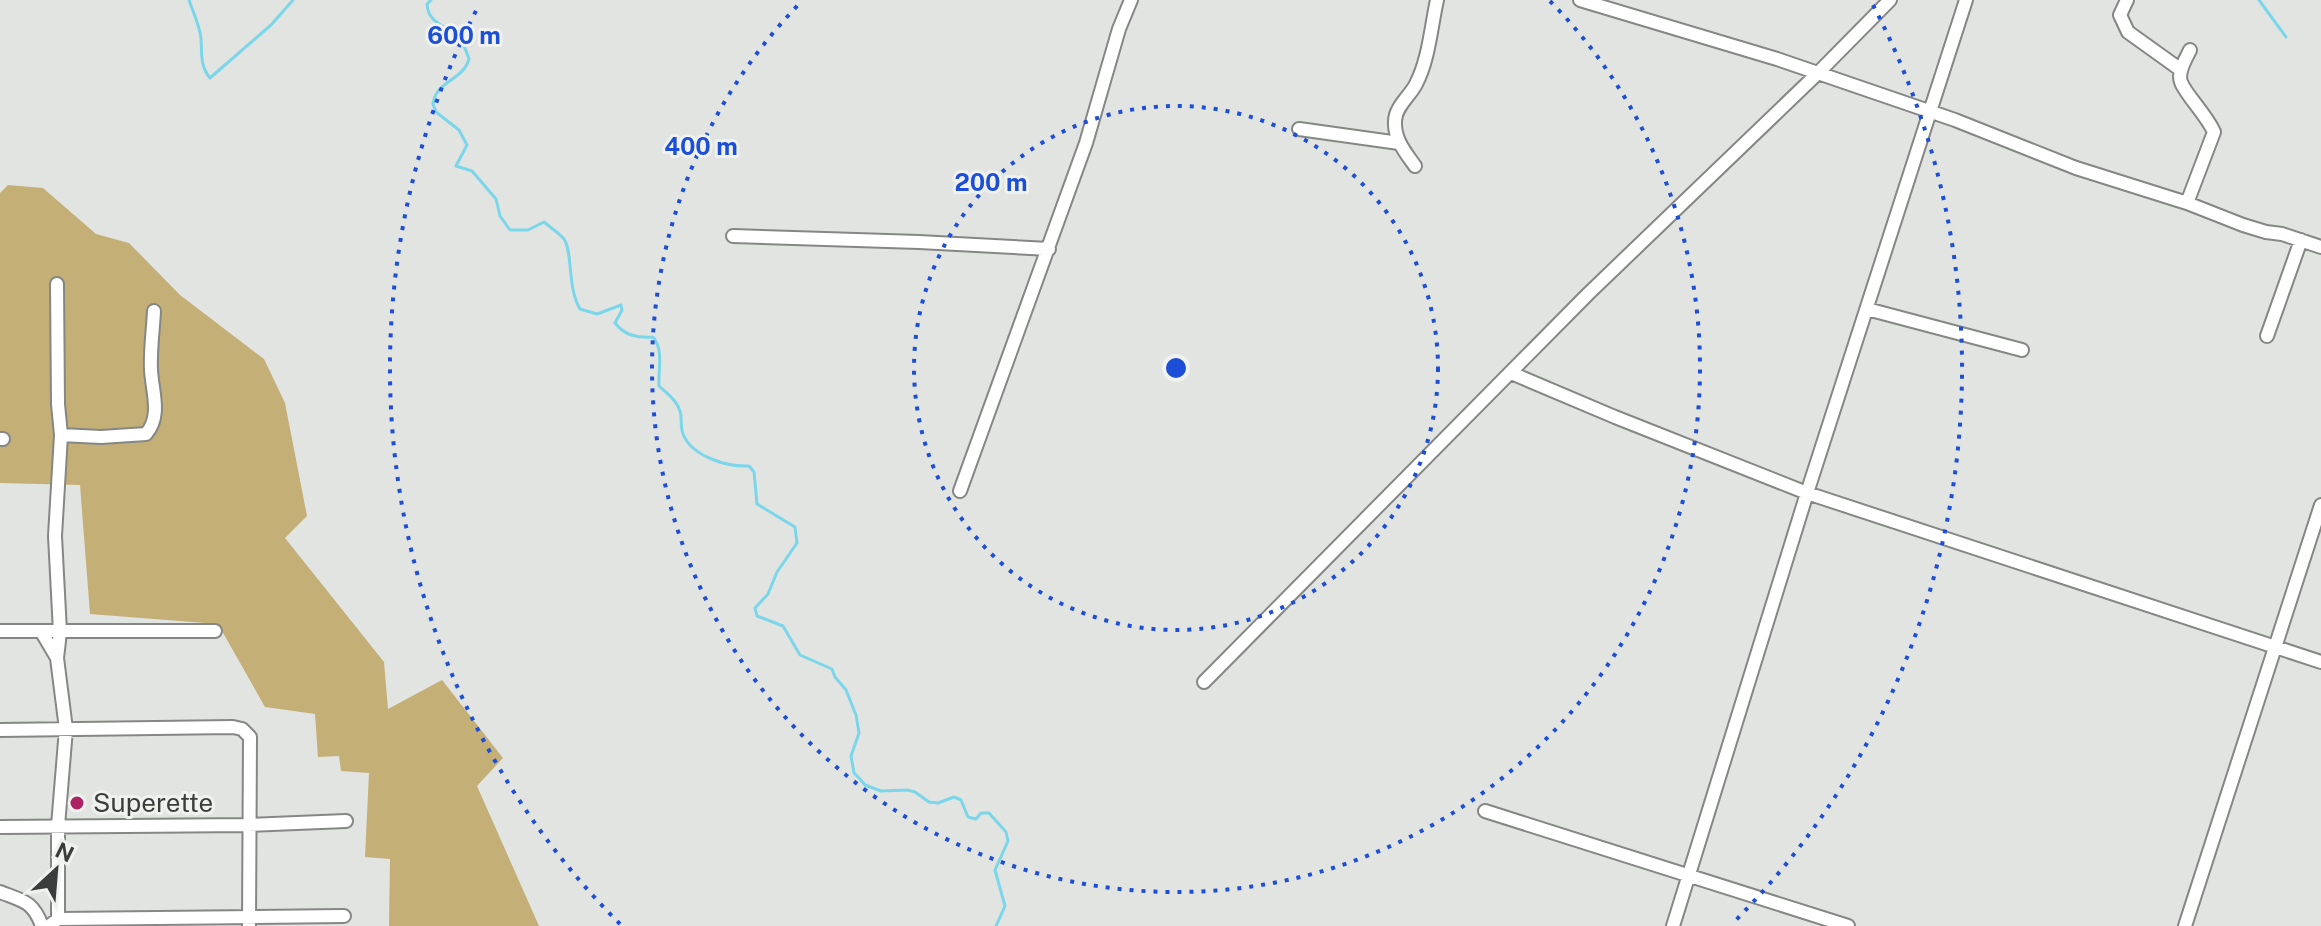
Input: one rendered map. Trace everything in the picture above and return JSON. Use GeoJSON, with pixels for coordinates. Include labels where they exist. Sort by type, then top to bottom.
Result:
{"type":"FeatureCollection","features":[{"type":"Feature","properties":{"kind":"street"},"geometry":{"type":"LineString","coordinates":[[960,491],[1049,249],[1131,0]]}},
{"type":"Feature","properties":{"kind":"street"},"geometry":{"type":"LineString","coordinates":[[1415,166],[1399,143],[1394,120],[1416,85],[1423,66],[1437,0]]}},
{"type":"Feature","properties":{"kind":"street"},"geometry":{"type":"LineString","coordinates":[[1580,0],[1777,59],[1930,112],[2040,156],[2187,203],[2243,225],[2321,247]]}},
{"type":"Feature","properties":{"kind":"street"},"geometry":{"type":"LineString","coordinates":[[1204,682],[1511,373],[1890,0]]}},
{"type":"Feature","properties":{"kind":"street"},"geometry":{"type":"LineString","coordinates":[[1673,926],[1807,493],[1966,0]]}},
{"type":"Feature","properties":{"kind":"street"},"geometry":{"type":"LineString","coordinates":[[2127,0],[2120,15],[2128,32],[2181,70]]}},
{"type":"Feature","properties":{"kind":"street"},"geometry":{"type":"LineString","coordinates":[[2187,203],[2214,132],[2208,118],[2181,82],[2181,70],[2190,50]]}},
{"type":"Feature","properties":{"kind":"street"},"geometry":{"type":"LineString","coordinates":[[1299,129],[1399,143]]}},
{"type":"Feature","properties":{"kind":"street"},"geometry":{"type":"LineString","coordinates":[[733,236],[1049,249]]}},
{"type":"Feature","properties":{"kind":"street"},"geometry":{"type":"LineString","coordinates":[[2267,336],[2301,240]]}},
{"type":"Feature","properties":{"kind":"street"},"geometry":{"type":"LineString","coordinates":[[57,284],[61,435],[55,536],[60,632],[57,658],[66,729],[53,923],[249,921],[344,916]]}},
{"type":"Feature","properties":{"kind":"street"},"geometry":{"type":"LineString","coordinates":[[1867,309],[2022,350]]}},
{"type":"Feature","properties":{"kind":"street"},"geometry":{"type":"LineString","coordinates":[[61,435],[101,437],[146,434],[150,430],[156,405],[151,369],[154,311]]}},
{"type":"Feature","properties":{"kind":"street"},"geometry":{"type":"LineString","coordinates":[[1511,373],[1807,493],[2321,662]]}},
{"type":"Feature","properties":{"kind":"street"},"geometry":{"type":"LineString","coordinates":[[2185,926],[2321,505]]}},
{"type":"Feature","properties":{"kind":"street"},"geometry":{"type":"LineString","coordinates":[[0,631],[215,631]]}},
{"type":"Feature","properties":{"kind":"street"},"geometry":{"type":"LineString","coordinates":[[41,631],[57,658]]}},
{"type":"Feature","properties":{"kind":"street"},"geometry":{"type":"LineString","coordinates":[[0,730],[242,729],[250,737],[249,921]]}},
{"type":"Feature","properties":{"kind":"street"},"geometry":{"type":"LineString","coordinates":[[1485,811],[1848,926]]}},
{"type":"Feature","properties":{"kind":"street"},"geometry":{"type":"LineString","coordinates":[[0,827],[346,821]]}},
{"type":"Feature","properties":{"kind":"street"},"geometry":{"type":"LineString","coordinates":[[0,892],[36,910],[42,926]]}},
{"type":"Feature","properties":{"kind":"shaded area"},"geometry":{"type":"Polygon","coordinates":[[[8,185],[43,188],[96,234],[129,243],[180,295],[264,359],[285,403],[307,516],[285,538],[384,662],[388,709],[442,680],[503,758],[477,786],[539,926],[389,926],[390,859],[365,857],[369,773],[341,771],[339,756],[318,757],[315,714],[265,707],[218,624],[90,614],[80,485],[0,483],[0,193],[8,185]]]}},
{"type":"Feature","properties":{"kind":"waterway"},"geometry":{"type":"LineString","coordinates":[[189,0],[198,24],[203,64],[210,78],[271,25],[293,0]]}},
{"type":"Feature","properties":{"kind":"waterway"},"geometry":{"type":"LineString","coordinates":[[431,0],[427,4],[430,15],[459,38],[469,59],[461,72],[439,90],[433,104],[436,112],[459,130],[467,145],[456,166],[472,171],[496,199],[500,216],[510,230],[528,230],[544,222],[564,239],[573,291],[580,309],[597,314],[621,305],[622,310],[615,323],[632,335],[653,337],[659,354],[659,386],[678,406],[682,432],[688,442],[712,459],[749,466],[754,472],[757,504],[795,527],[797,543],[777,572],[768,594],[755,608],[757,616],[783,626],[800,655],[832,669],[846,690],[859,733],[851,756],[854,773],[865,785],[881,791],[915,792],[929,802],[938,803],[954,797],[961,800],[968,817],[976,819],[981,813],[989,813],[1006,832],[1008,841],[995,870],[1005,906],[996,926]]}},
{"type":"Feature","properties":{"kind":"waterway"},"geometry":{"type":"LineString","coordinates":[[2259,0],[2286,37]]}},
{"type":"Feature","properties":{"kind":"place","name":"Superette"},"geometry":{"type":"Point","coordinates":[77,803]}}]}
